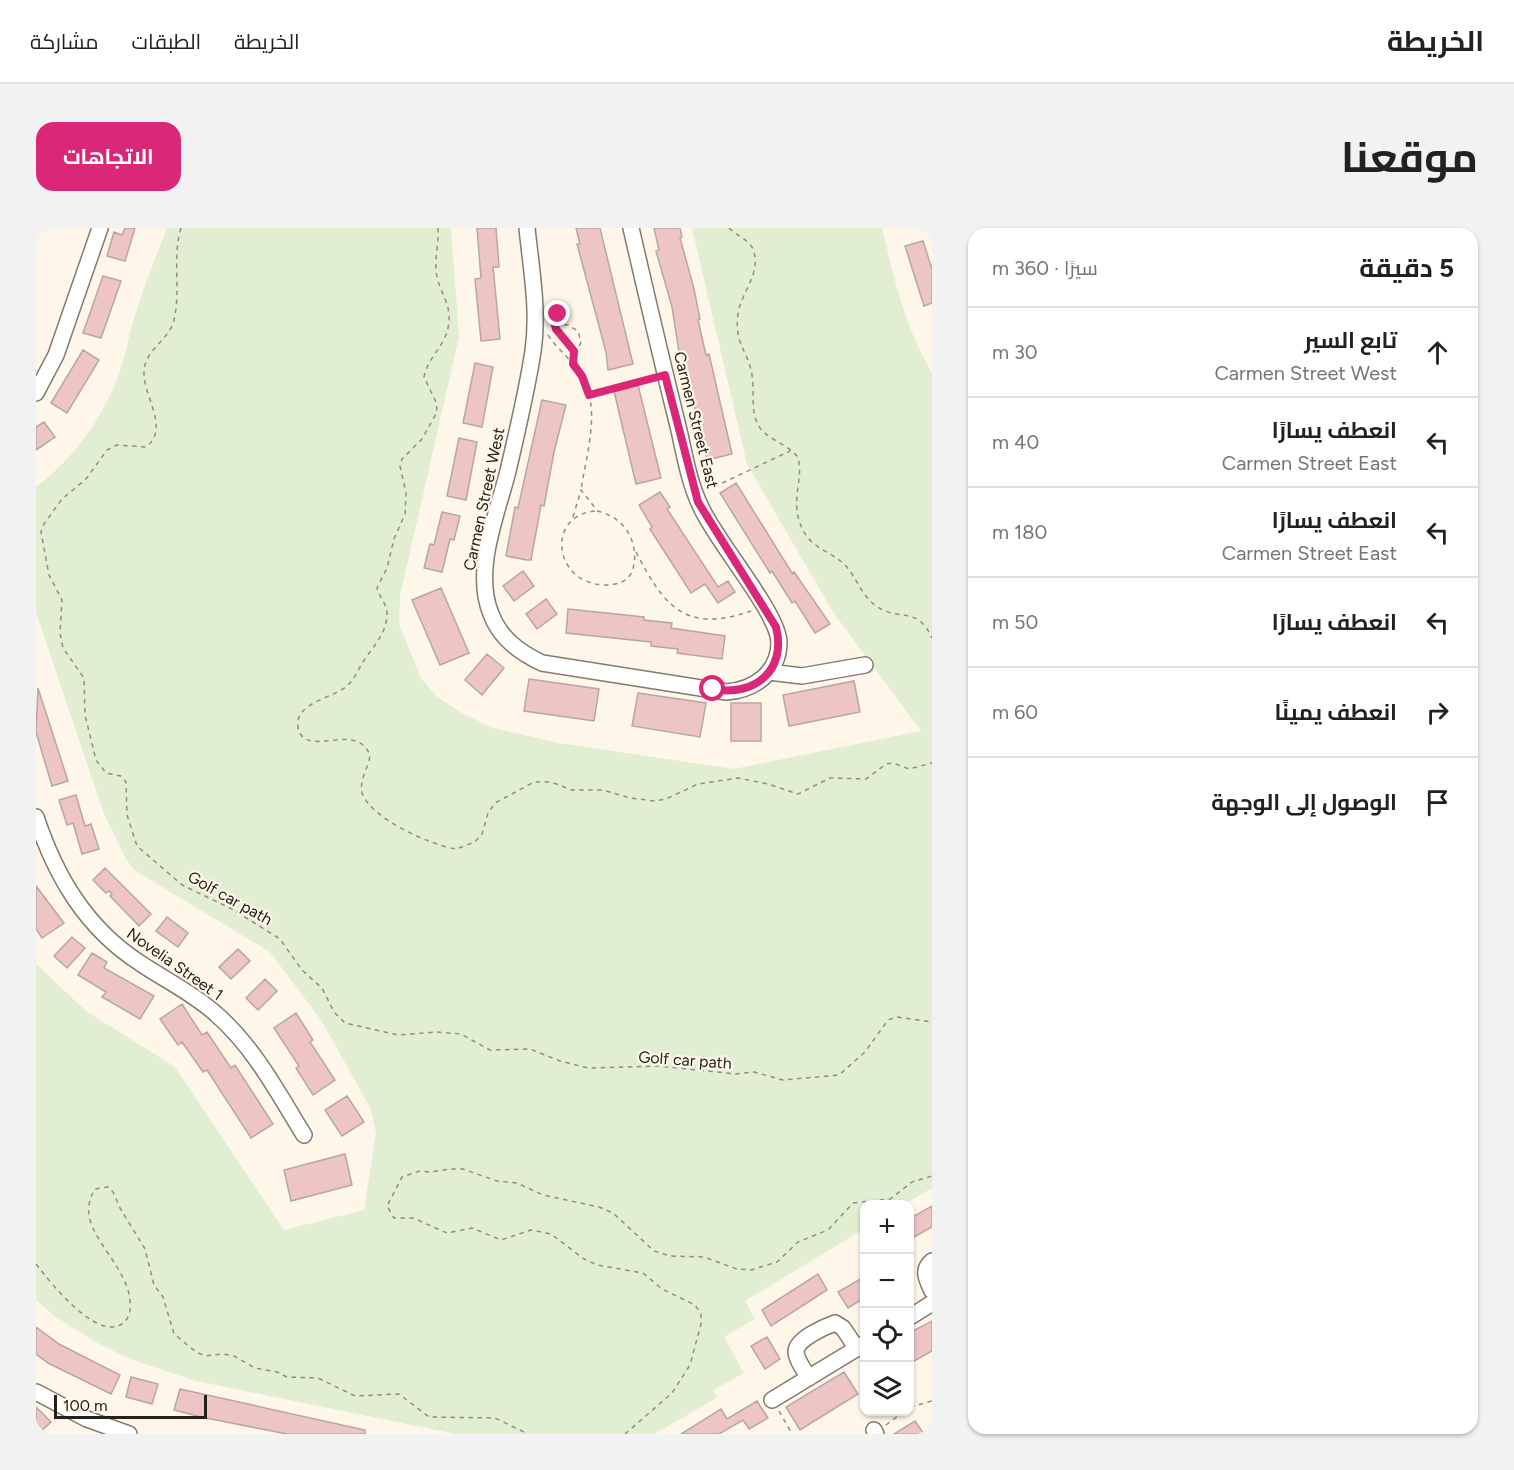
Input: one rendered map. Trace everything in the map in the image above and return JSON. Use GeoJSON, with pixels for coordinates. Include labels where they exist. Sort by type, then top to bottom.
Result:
{"type":"FeatureCollection","features":[{"type":"Feature","properties":{"kind":"street"},"geometry":{"type":"LineString","coordinates":[[36,393],[56,355],[100,228]]}},
{"type":"Feature","properties":{"kind":"street","name":"Carmen Street West"},"geometry":{"type":"LineString","coordinates":[[527,228],[535,305],[533,354],[485,570],[487,598],[496,626],[516,648],[542,663],[726,692],[750,687],[769,672]]}},
{"type":"Feature","properties":{"kind":"street","name":"Carmen Street East"},"geometry":{"type":"LineString","coordinates":[[631,228],[665,375],[698,502],[776,627],[779,639],[778,651],[769,672]]}},
{"type":"Feature","properties":{"kind":"street"},"geometry":{"type":"LineString","coordinates":[[769,672],[802,676],[855,663]]}},
{"type":"Feature","properties":{"kind":"street","name":"Novelia Street 1"},"geometry":{"type":"LineString","coordinates":[[36,817],[48,854],[78,905],[117,946],[139,963],[195,996],[218,1015],[256,1059],[304,1136]]}},
{"type":"Feature","properties":{"kind":"street"},"geometry":{"type":"LineString","coordinates":[[932,1261],[927,1265],[925,1275],[932,1291]]}},
{"type":"Feature","properties":{"kind":"street"},"geometry":{"type":"LineString","coordinates":[[914,1314],[932,1303]]}},
{"type":"Feature","properties":{"kind":"street"},"geometry":{"type":"LineString","coordinates":[[809,1378],[796,1353],[801,1342],[835,1323],[860,1346]]}},
{"type":"Feature","properties":{"kind":"street"},"geometry":{"type":"LineString","coordinates":[[772,1400],[860,1348]]}},
{"type":"Feature","properties":{"kind":"street"},"geometry":{"type":"LineString","coordinates":[[36,1392],[72,1412],[129,1434]]}},
{"type":"Feature","properties":{"kind":"path","name":"Golf car path"},"geometry":{"type":"LineString","coordinates":[[181,228],[176,252],[174,319],[170,330],[151,351],[143,371],[148,397],[156,417],[155,436],[146,447],[117,446],[107,450],[86,479],[62,499],[41,532],[49,575],[62,600],[60,633],[63,648],[84,678],[85,715],[96,760],[106,772],[121,776],[126,782],[127,815],[137,846],[182,885],[232,909],[280,939],[302,970],[322,988],[338,1018],[353,1025],[398,1035],[437,1032],[461,1034],[490,1050],[530,1049],[567,1064],[588,1068],[659,1065],[681,1070],[705,1069],[730,1074],[754,1072],[783,1080],[839,1075],[865,1052],[888,1020],[897,1017],[932,1022]]}},
{"type":"Feature","properties":{"kind":"path"},"geometry":{"type":"LineString","coordinates":[[438,228],[437,280],[447,297],[450,314],[444,339],[429,360],[424,377],[426,386],[436,402],[437,411],[422,439],[402,459],[400,466],[406,493],[405,514],[394,538],[387,568],[376,588],[387,612],[386,622],[378,644],[347,686],[312,704],[300,716],[298,729],[302,735],[315,742],[354,740],[362,742],[370,756],[361,784],[368,802],[397,828],[456,849],[475,842],[482,834],[488,813],[495,803],[534,782],[551,782],[572,790],[603,790],[630,798],[655,801],[666,799],[698,784],[738,778],[768,784],[785,792],[798,794],[830,778],[866,779],[886,764],[893,763],[909,769],[932,764]]}},
{"type":"Feature","properties":{"kind":"path"},"geometry":{"type":"LineString","coordinates":[[729,228],[750,244],[754,255],[753,279],[740,305],[736,330],[740,348],[753,378],[755,416],[765,433],[791,450],[799,460],[796,510],[804,533],[821,551],[845,566],[871,602],[888,612],[917,618],[925,624],[932,638]]}},
{"type":"Feature","properties":{"kind":"path"},"geometry":{"type":"LineString","coordinates":[[535,305],[547,306],[555,325],[575,354]]}},
{"type":"Feature","properties":{"kind":"path"},"geometry":{"type":"LineString","coordinates":[[552,314],[558,314]]}},
{"type":"Feature","properties":{"kind":"path"},"geometry":{"type":"LineString","coordinates":[[555,325],[568,325],[578,331],[581,342],[573,364]]}},
{"type":"Feature","properties":{"kind":"path"},"geometry":{"type":"LineString","coordinates":[[545,332],[582,376],[589,395],[591,424],[581,490],[573,518],[564,531],[563,556],[573,574],[584,582],[607,585],[625,581],[632,572],[636,551]]}},
{"type":"Feature","properties":{"kind":"path"},"geometry":{"type":"LineString","coordinates":[[589,395],[665,375]]}},
{"type":"Feature","properties":{"kind":"path"},"geometry":{"type":"LineString","coordinates":[[714,487],[791,450]]}},
{"type":"Feature","properties":{"kind":"path"},"geometry":{"type":"LineString","coordinates":[[581,490],[597,510],[613,517],[625,527],[663,598],[684,614],[714,618],[729,617],[764,607]]}},
{"type":"Feature","properties":{"kind":"path"},"geometry":{"type":"LineString","coordinates":[[573,518],[597,510]]}},
{"type":"Feature","properties":{"kind":"path"},"geometry":{"type":"LineString","coordinates":[[625,1434],[672,1393],[690,1365],[701,1324],[701,1314],[695,1305],[662,1289],[643,1273],[597,1265],[584,1259],[560,1239],[541,1231],[521,1232],[501,1240],[472,1228],[447,1233],[413,1218],[394,1218],[387,1206],[402,1177],[420,1171],[457,1169],[497,1182],[517,1183],[543,1195],[599,1207],[613,1213],[654,1251],[670,1256],[704,1257],[737,1269],[751,1270],[777,1262],[798,1242],[828,1230],[853,1203],[890,1199],[912,1182],[932,1176]]}},
{"type":"Feature","properties":{"kind":"path"},"geometry":{"type":"LineString","coordinates":[[36,1264],[59,1293],[85,1316],[99,1324],[110,1327],[121,1325],[129,1317],[130,1306],[126,1284],[88,1214],[88,1204],[95,1189],[108,1187],[113,1191],[120,1208],[145,1249],[154,1285],[163,1297],[174,1334],[196,1352],[205,1356],[223,1354],[234,1356],[255,1368],[277,1372],[287,1377],[318,1378],[355,1396],[399,1394],[429,1417],[495,1418],[528,1434]]}},
{"type":"Feature","properties":{"kind":"path"},"geometry":{"type":"LineString","coordinates":[[772,1400],[792,1434]]}},
{"type":"Feature","properties":{"kind":"path"},"geometry":{"type":"LineString","coordinates":[[914,1406],[932,1401]]}},
{"type":"Feature","properties":{"kind":"green space"},"geometry":{"type":"Polygon","coordinates":[[[167,228],[451,228],[459,337],[400,596],[399,624],[421,678],[435,695],[460,712],[493,728],[559,743],[734,769],[921,731],[833,612],[747,464],[692,228],[882,228],[907,321],[932,373],[932,1188],[912,1200],[860,1200],[860,1231],[745,1301],[755,1319],[724,1337],[744,1373],[713,1390],[717,1398],[654,1434],[456,1434],[196,1381],[133,1360],[101,1345],[54,1316],[36,1300],[36,964],[87,1012],[174,1066],[284,1230],[364,1210],[376,1134],[371,1109],[321,1020],[270,952],[134,870],[125,857],[104,814],[36,612],[36,487],[74,451],[103,409],[120,370],[141,296],[167,228]]]}},
{"type":"Feature","properties":{"kind":"building"},"geometry":{"type":"Polygon","coordinates":[[[125,228],[135,228],[125,261],[107,256],[114,232],[122,235],[125,228]]]}},
{"type":"Feature","properties":{"kind":"building"},"geometry":{"type":"Polygon","coordinates":[[[477,228],[496,228],[499,267],[493,267],[500,339],[481,341],[475,279],[481,278],[477,228]]]}},
{"type":"Feature","properties":{"kind":"building"},"geometry":{"type":"Polygon","coordinates":[[[576,228],[600,228],[633,364],[608,370],[606,352],[577,244],[580,244],[576,228]]]}},
{"type":"Feature","properties":{"kind":"building"},"geometry":{"type":"Polygon","coordinates":[[[654,228],[680,228],[682,237],[680,238],[694,289],[706,355],[709,354],[732,454],[707,460],[682,352],[679,352],[672,307],[656,251],[659,250],[654,228]]]}},
{"type":"Feature","properties":{"kind":"building"},"geometry":{"type":"Polygon","coordinates":[[[923,241],[932,269],[932,303],[924,306],[905,246],[923,241]]]}},
{"type":"Feature","properties":{"kind":"building"},"geometry":{"type":"Polygon","coordinates":[[[103,276],[121,281],[101,338],[83,333],[103,276]]]}},
{"type":"Feature","properties":{"kind":"building"},"geometry":{"type":"Polygon","coordinates":[[[83,350],[99,360],[67,413],[51,403],[83,350]]]}},
{"type":"Feature","properties":{"kind":"building"},"geometry":{"type":"Polygon","coordinates":[[[475,363],[493,367],[482,427],[463,423],[475,363]]]}},
{"type":"Feature","properties":{"kind":"building"},"geometry":{"type":"Polygon","coordinates":[[[638,385],[661,478],[636,484],[614,391],[638,385]]]}},
{"type":"Feature","properties":{"kind":"building"},"geometry":{"type":"Polygon","coordinates":[[[542,400],[566,405],[544,506],[541,505],[531,560],[527,560],[506,556],[515,507],[518,508],[542,400]]]}},
{"type":"Feature","properties":{"kind":"building"},"geometry":{"type":"Polygon","coordinates":[[[44,422],[55,437],[36,450],[36,427],[44,422]]]}},
{"type":"Feature","properties":{"kind":"building"},"geometry":{"type":"Polygon","coordinates":[[[459,438],[477,442],[466,500],[447,496],[459,438]]]}},
{"type":"Feature","properties":{"kind":"building"},"geometry":{"type":"Polygon","coordinates":[[[736,483],[792,573],[794,572],[830,624],[815,633],[795,601],[792,603],[772,571],[770,573],[720,493],[736,483]]]}},
{"type":"Feature","properties":{"kind":"building"},"geometry":{"type":"Polygon","coordinates":[[[660,492],[670,507],[667,509],[718,587],[728,581],[735,592],[718,603],[705,584],[691,593],[650,529],[652,527],[639,505],[660,492]]]}},
{"type":"Feature","properties":{"kind":"building"},"geometry":{"type":"Polygon","coordinates":[[[442,512],[460,516],[454,540],[450,539],[442,572],[424,568],[430,544],[434,545],[442,512]]]}},
{"type":"Feature","properties":{"kind":"building"},"geometry":{"type":"Polygon","coordinates":[[[523,571],[534,586],[514,601],[503,586],[523,571]]]}},
{"type":"Feature","properties":{"kind":"building"},"geometry":{"type":"Polygon","coordinates":[[[441,588],[469,653],[440,665],[412,600],[441,588]]]}},
{"type":"Feature","properties":{"kind":"building"},"geometry":{"type":"Polygon","coordinates":[[[546,599],[557,614],[537,629],[526,614],[546,599]]]}},
{"type":"Feature","properties":{"kind":"building"},"geometry":{"type":"Polygon","coordinates":[[[568,609],[644,617],[644,620],[672,623],[671,628],[725,636],[722,659],[677,653],[678,649],[651,646],[651,642],[566,633],[568,609]]]}},
{"type":"Feature","properties":{"kind":"building"},"geometry":{"type":"Polygon","coordinates":[[[487,654],[504,668],[482,695],[465,680],[487,654]]]}},
{"type":"Feature","properties":{"kind":"building"},"geometry":{"type":"Polygon","coordinates":[[[529,679],[599,689],[594,721],[524,711],[529,679]]]}},
{"type":"Feature","properties":{"kind":"building"},"geometry":{"type":"Polygon","coordinates":[[[854,681],[860,712],[789,726],[783,695],[854,681]]]}},
{"type":"Feature","properties":{"kind":"building"},"geometry":{"type":"Polygon","coordinates":[[[38,688],[68,781],[52,786],[36,732],[38,688]]]}},
{"type":"Feature","properties":{"kind":"building"},"geometry":{"type":"Polygon","coordinates":[[[638,693],[706,703],[700,737],[632,726],[638,693]]]}},
{"type":"Feature","properties":{"kind":"building"},"geometry":{"type":"Polygon","coordinates":[[[731,703],[761,703],[761,741],[731,741],[731,703]]]}},
{"type":"Feature","properties":{"kind":"building"},"geometry":{"type":"Polygon","coordinates":[[[76,795],[85,826],[91,824],[99,849],[82,854],[73,823],[67,825],[59,800],[76,795]]]}},
{"type":"Feature","properties":{"kind":"building"},"geometry":{"type":"Polygon","coordinates":[[[105,868],[151,914],[139,926],[110,896],[112,894],[109,891],[106,893],[93,880],[105,868]]]}},
{"type":"Feature","properties":{"kind":"building"},"geometry":{"type":"Polygon","coordinates":[[[36,886],[64,923],[42,938],[36,929],[36,886]]]}},
{"type":"Feature","properties":{"kind":"building"},"geometry":{"type":"Polygon","coordinates":[[[167,917],[188,933],[178,947],[156,931],[167,917]]]}},
{"type":"Feature","properties":{"kind":"building"},"geometry":{"type":"Polygon","coordinates":[[[72,937],[85,948],[67,968],[54,956],[72,937]]]}},
{"type":"Feature","properties":{"kind":"building"},"geometry":{"type":"Polygon","coordinates":[[[238,949],[250,961],[231,979],[219,967],[238,949]]]}},
{"type":"Feature","properties":{"kind":"building"},"geometry":{"type":"Polygon","coordinates":[[[92,953],[107,962],[104,968],[154,996],[140,1019],[102,997],[106,992],[78,975],[92,953]]]}},
{"type":"Feature","properties":{"kind":"building"},"geometry":{"type":"Polygon","coordinates":[[[265,979],[277,991],[258,1010],[246,998],[265,979]]]}},
{"type":"Feature","properties":{"kind":"building"},"geometry":{"type":"Polygon","coordinates":[[[182,1004],[202,1035],[207,1032],[231,1068],[235,1065],[273,1124],[251,1138],[207,1070],[203,1072],[182,1042],[178,1045],[160,1019],[182,1004]]]}},
{"type":"Feature","properties":{"kind":"building"},"geometry":{"type":"Polygon","coordinates":[[[296,1013],[313,1040],[310,1042],[335,1080],[313,1095],[296,1068],[299,1066],[274,1028],[296,1013]]]}},
{"type":"Feature","properties":{"kind":"building"},"geometry":{"type":"Polygon","coordinates":[[[347,1096],[364,1122],[342,1136],[325,1110],[347,1096]]]}},
{"type":"Feature","properties":{"kind":"building"},"geometry":{"type":"Polygon","coordinates":[[[345,1154],[352,1185],[291,1201],[284,1170],[345,1154]]]}},
{"type":"Feature","properties":{"kind":"building"},"geometry":{"type":"Polygon","coordinates":[[[932,1206],[932,1227],[914,1237],[914,1216],[932,1206]]]}},
{"type":"Feature","properties":{"kind":"building"},"geometry":{"type":"Polygon","coordinates":[[[818,1274],[827,1290],[771,1326],[762,1310],[818,1274]]]}},
{"type":"Feature","properties":{"kind":"building"},"geometry":{"type":"Polygon","coordinates":[[[860,1279],[860,1300],[848,1308],[838,1292],[860,1279]]]}},
{"type":"Feature","properties":{"kind":"building"},"geometry":{"type":"Polygon","coordinates":[[[932,1321],[932,1351],[914,1361],[914,1330],[932,1321]]]}},
{"type":"Feature","properties":{"kind":"building"},"geometry":{"type":"Polygon","coordinates":[[[36,1327],[59,1344],[120,1375],[111,1394],[48,1363],[36,1354],[36,1327]]]}},
{"type":"Feature","properties":{"kind":"building"},"geometry":{"type":"Polygon","coordinates":[[[767,1337],[780,1359],[765,1369],[751,1346],[767,1337]]]}},
{"type":"Feature","properties":{"kind":"building"},"geometry":{"type":"Polygon","coordinates":[[[844,1372],[858,1394],[800,1430],[786,1407],[844,1372]]]}},
{"type":"Feature","properties":{"kind":"building"},"geometry":{"type":"Polygon","coordinates":[[[131,1377],[158,1384],[152,1404],[126,1397],[131,1377]]]}},
{"type":"Feature","properties":{"kind":"building"},"geometry":{"type":"Polygon","coordinates":[[[180,1389],[365,1430],[365,1434],[287,1434],[201,1417],[174,1410],[180,1389]]]}},
{"type":"Feature","properties":{"kind":"building"},"geometry":{"type":"Polygon","coordinates":[[[757,1401],[768,1418],[749,1429],[743,1420],[719,1434],[681,1434],[721,1409],[727,1419],[757,1401]]]}},
{"type":"Feature","properties":{"kind":"building"},"geometry":{"type":"Polygon","coordinates":[[[36,1407],[51,1422],[38,1434],[36,1434],[36,1407]]]}},
{"type":"Feature","properties":{"kind":"building"},"geometry":{"type":"Polygon","coordinates":[[[915,1421],[924,1434],[894,1434],[915,1421]]]}},
{"type":"Feature","properties":{"kind":"route"},"geometry":{"type":"LineString","coordinates":[[558,314],[552,314],[555,325],[574,351],[573,364],[582,376],[589,395],[665,375],[698,502],[707,520],[776,627],[779,639],[775,662],[760,681],[738,691],[726,692],[713,689]]}}]}
